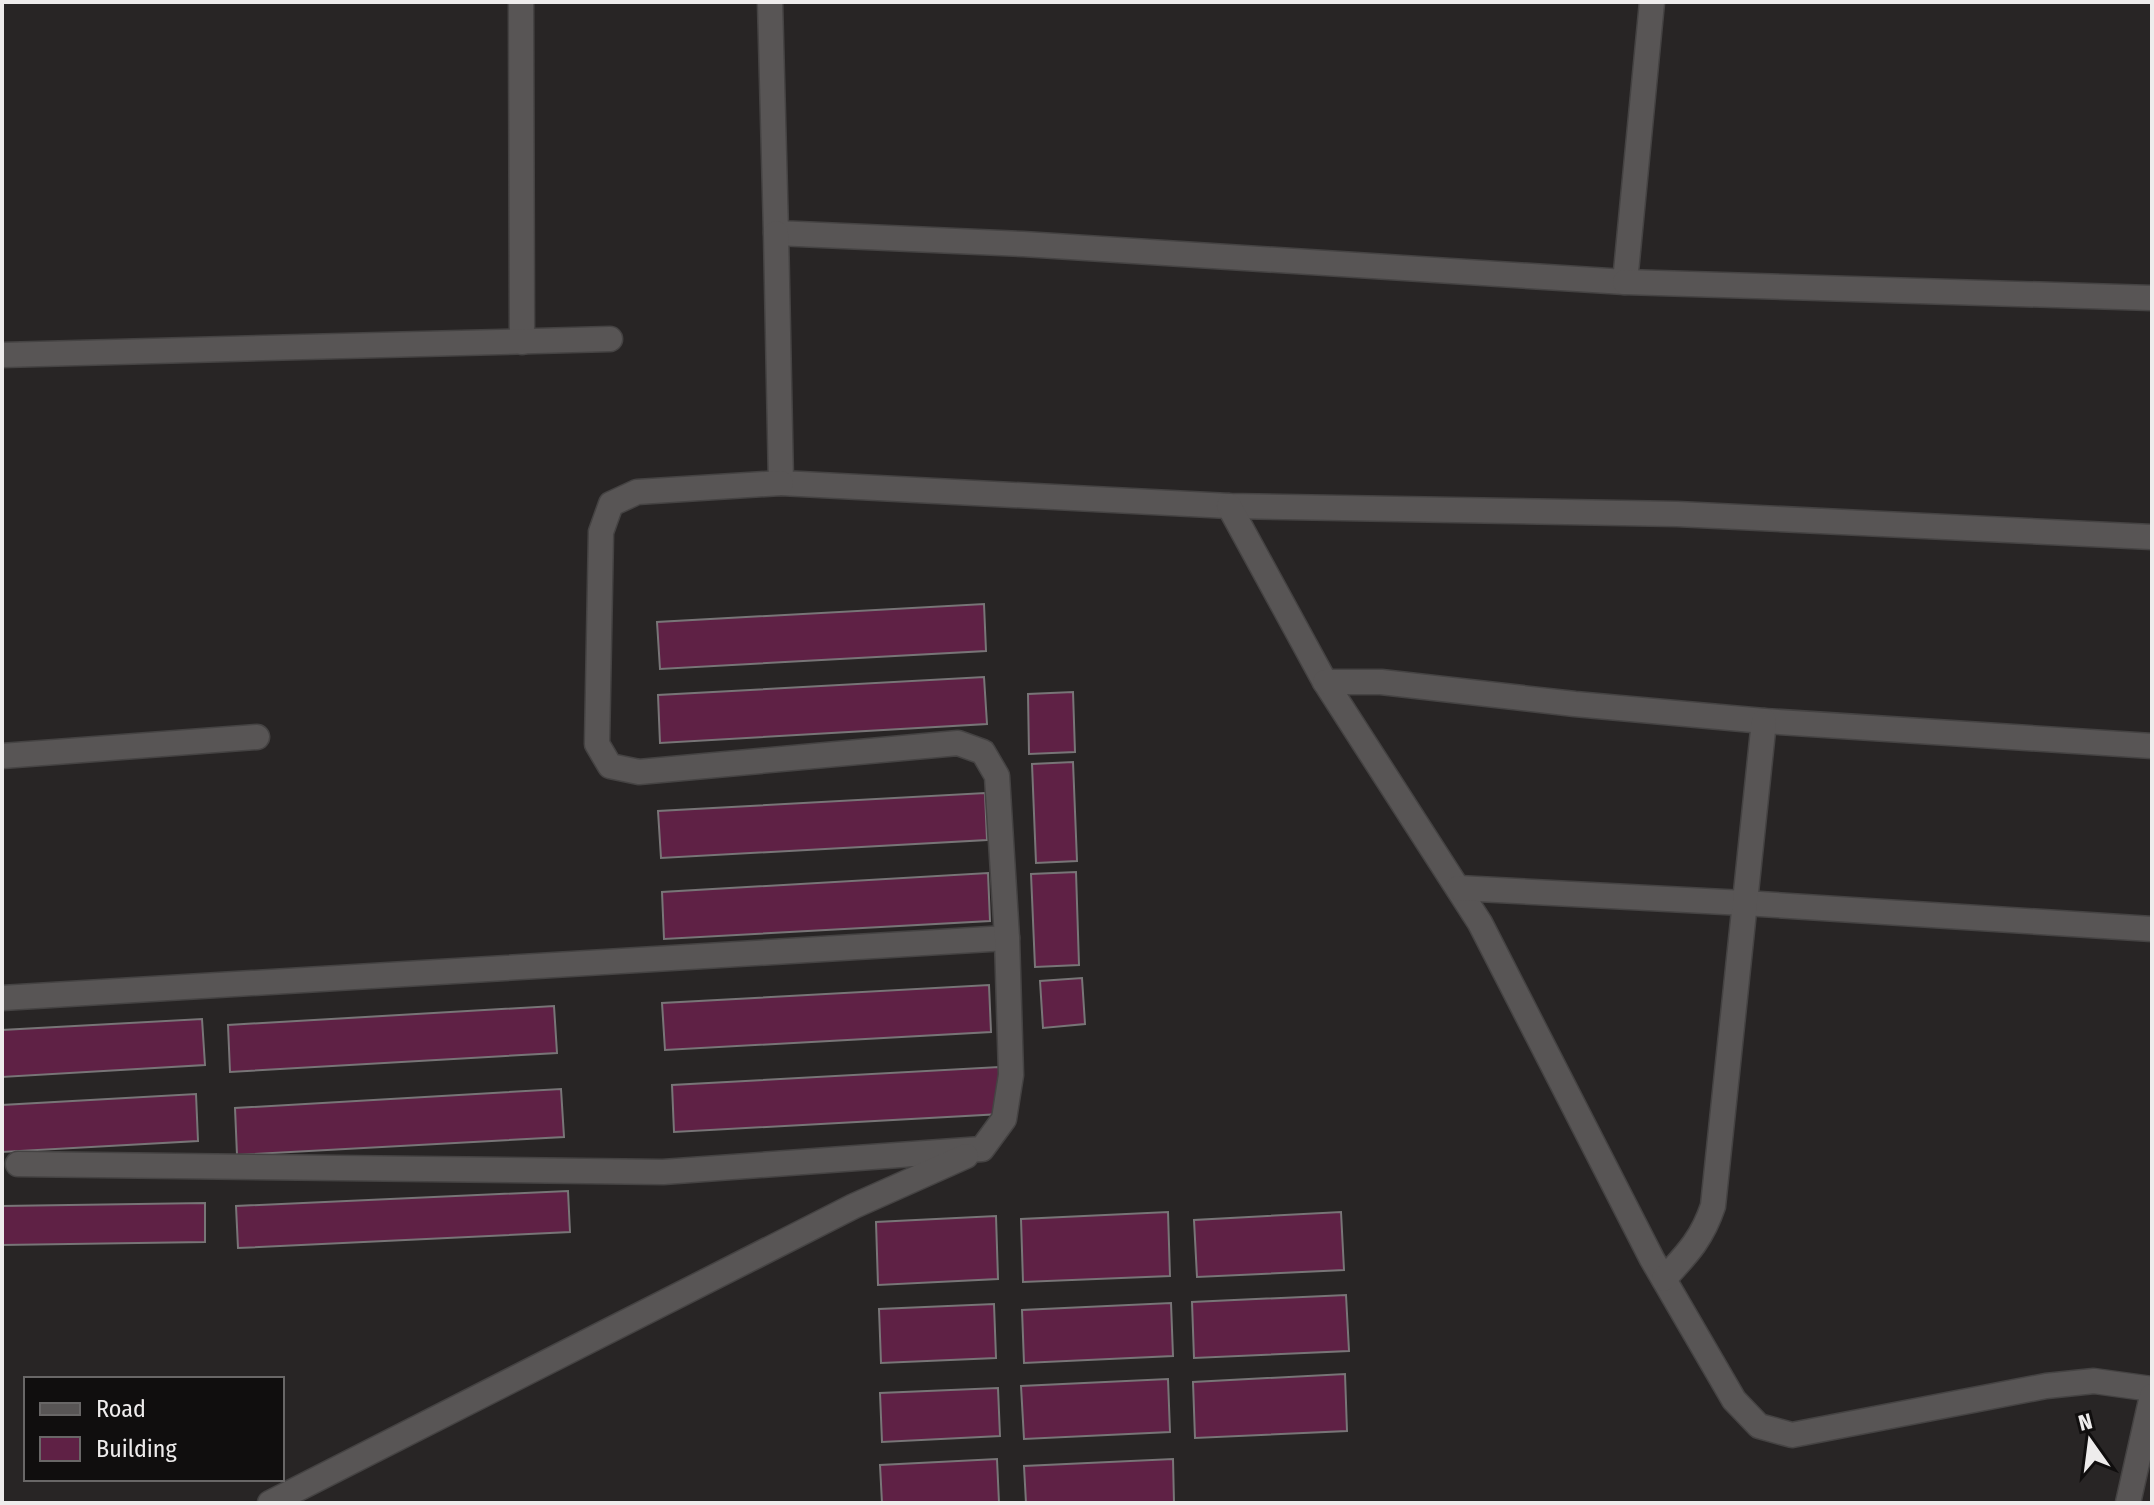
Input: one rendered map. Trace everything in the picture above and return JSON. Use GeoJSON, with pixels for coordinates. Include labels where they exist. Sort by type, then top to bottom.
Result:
{"type":"FeatureCollection","features":[{"type":"Feature","properties":{"kind":"street"},"geometry":{"type":"LineString","coordinates":[[521,2],[522,342]]}},
{"type":"Feature","properties":{"kind":"street"},"geometry":{"type":"LineString","coordinates":[[770,2],[781,483]]}},
{"type":"Feature","properties":{"kind":"street"},"geometry":{"type":"LineString","coordinates":[[1625,282],[1652,2]]}},
{"type":"Feature","properties":{"kind":"street"},"geometry":{"type":"LineString","coordinates":[[776,233],[1023,244],[1625,282],[2152,298]]}},
{"type":"Feature","properties":{"kind":"street"},"geometry":{"type":"LineString","coordinates":[[2,355],[610,339]]}},
{"type":"Feature","properties":{"kind":"street"},"geometry":{"type":"LineString","coordinates":[[270,1503],[854,1206],[982,1149],[1004,1119],[1011,1075],[1007,938],[997,776],[983,752],[958,743],[639,772],[610,766],[597,744],[601,532],[611,504],[637,492],[781,483],[1229,506],[1677,514],[2152,537]]}},
{"type":"Feature","properties":{"kind":"street"},"geometry":{"type":"LineString","coordinates":[[1229,506],[1325,682],[1480,923],[1664,1279],[1734,1400],[1759,1426],[1792,1435],[2046,1386],[2094,1381],[2152,1389]]}},
{"type":"Feature","properties":{"kind":"street"},"geometry":{"type":"LineString","coordinates":[[1325,682],[1381,682],[1764,721],[2152,746]]}},
{"type":"Feature","properties":{"kind":"street"},"geometry":{"type":"LineString","coordinates":[[1664,1279],[1706,1228],[1713,1206],[1764,721]]}},
{"type":"Feature","properties":{"kind":"street"},"geometry":{"type":"LineString","coordinates":[[2,756],[257,737]]}},
{"type":"Feature","properties":{"kind":"street"},"geometry":{"type":"LineString","coordinates":[[1458,888],[2152,929]]}},
{"type":"Feature","properties":{"kind":"street"},"geometry":{"type":"LineString","coordinates":[[2,998],[1007,938]]}},
{"type":"Feature","properties":{"kind":"street"},"geometry":{"type":"LineString","coordinates":[[18,1164],[663,1172],[982,1149]]}},
{"type":"Feature","properties":{"kind":"street"},"geometry":{"type":"LineString","coordinates":[[2128,1503],[2152,1396]]}},
{"type":"Feature","properties":{"kind":"building"},"geometry":{"type":"Polygon","coordinates":[[[984,604],[986,651],[660,669],[657,622],[984,604]]]}},
{"type":"Feature","properties":{"kind":"building"},"geometry":{"type":"Polygon","coordinates":[[[984,677],[987,724],[660,743],[658,695],[984,677]]]}},
{"type":"Feature","properties":{"kind":"building"},"geometry":{"type":"Polygon","coordinates":[[[1073,692],[1075,752],[1029,754],[1028,694],[1073,692]]]}},
{"type":"Feature","properties":{"kind":"building"},"geometry":{"type":"Polygon","coordinates":[[[1073,762],[1077,861],[1036,863],[1032,764],[1073,762]]]}},
{"type":"Feature","properties":{"kind":"building"},"geometry":{"type":"Polygon","coordinates":[[[985,793],[987,840],[661,858],[658,811],[985,793]]]}},
{"type":"Feature","properties":{"kind":"building"},"geometry":{"type":"Polygon","coordinates":[[[1076,872],[1079,965],[1035,967],[1031,874],[1076,872]]]}},
{"type":"Feature","properties":{"kind":"building"},"geometry":{"type":"Polygon","coordinates":[[[988,873],[990,921],[664,939],[662,892],[988,873]]]}},
{"type":"Feature","properties":{"kind":"building"},"geometry":{"type":"Polygon","coordinates":[[[1082,978],[1085,1024],[1043,1028],[1040,981],[1082,978]]]}},
{"type":"Feature","properties":{"kind":"building"},"geometry":{"type":"Polygon","coordinates":[[[989,985],[991,1032],[665,1050],[662,1003],[989,985]]]}},
{"type":"Feature","properties":{"kind":"building"},"geometry":{"type":"Polygon","coordinates":[[[554,1006],[557,1053],[230,1072],[228,1025],[554,1006]]]}},
{"type":"Feature","properties":{"kind":"building"},"geometry":{"type":"Polygon","coordinates":[[[202,1019],[205,1065],[2,1077],[2,1030],[202,1019]]]}},
{"type":"Feature","properties":{"kind":"building"},"geometry":{"type":"Polygon","coordinates":[[[999,1067],[1001,1114],[674,1132],[672,1085],[999,1067]]]}},
{"type":"Feature","properties":{"kind":"building"},"geometry":{"type":"Polygon","coordinates":[[[561,1089],[564,1137],[237,1155],[235,1108],[561,1089]]]}},
{"type":"Feature","properties":{"kind":"building"},"geometry":{"type":"Polygon","coordinates":[[[196,1094],[198,1141],[2,1152],[2,1105],[196,1094]]]}},
{"type":"Feature","properties":{"kind":"building"},"geometry":{"type":"Polygon","coordinates":[[[568,1191],[570,1232],[238,1248],[236,1206],[568,1191]]]}},
{"type":"Feature","properties":{"kind":"building"},"geometry":{"type":"Polygon","coordinates":[[[205,1203],[205,1242],[2,1245],[2,1206],[205,1203]]]}},
{"type":"Feature","properties":{"kind":"building"},"geometry":{"type":"Polygon","coordinates":[[[1168,1212],[1170,1276],[1023,1282],[1021,1219],[1168,1212]]]}},
{"type":"Feature","properties":{"kind":"building"},"geometry":{"type":"Polygon","coordinates":[[[1341,1212],[1344,1270],[1197,1277],[1194,1220],[1341,1212]]]}},
{"type":"Feature","properties":{"kind":"building"},"geometry":{"type":"Polygon","coordinates":[[[996,1216],[998,1279],[878,1285],[876,1222],[996,1216]]]}},
{"type":"Feature","properties":{"kind":"building"},"geometry":{"type":"Polygon","coordinates":[[[1346,1295],[1349,1351],[1194,1358],[1192,1302],[1346,1295]]]}},
{"type":"Feature","properties":{"kind":"building"},"geometry":{"type":"Polygon","coordinates":[[[1171,1303],[1173,1356],[1024,1363],[1022,1310],[1171,1303]]]}},
{"type":"Feature","properties":{"kind":"building"},"geometry":{"type":"Polygon","coordinates":[[[994,1304],[996,1358],[881,1363],[879,1309],[994,1304]]]}},
{"type":"Feature","properties":{"kind":"building"},"geometry":{"type":"Polygon","coordinates":[[[1345,1374],[1347,1431],[1195,1438],[1193,1382],[1345,1374]]]}},
{"type":"Feature","properties":{"kind":"building"},"geometry":{"type":"Polygon","coordinates":[[[1168,1379],[1170,1432],[1024,1439],[1021,1386],[1168,1379]]]}},
{"type":"Feature","properties":{"kind":"building"},"geometry":{"type":"Polygon","coordinates":[[[998,1388],[1000,1436],[882,1442],[880,1393],[998,1388]]]}},
{"type":"Feature","properties":{"kind":"building"},"geometry":{"type":"Polygon","coordinates":[[[997,1459],[999,1503],[882,1503],[880,1465],[997,1459]]]}},
{"type":"Feature","properties":{"kind":"building"},"geometry":{"type":"Polygon","coordinates":[[[1173,1459],[1174,1503],[1026,1503],[1024,1466],[1173,1459]]]}}]}
